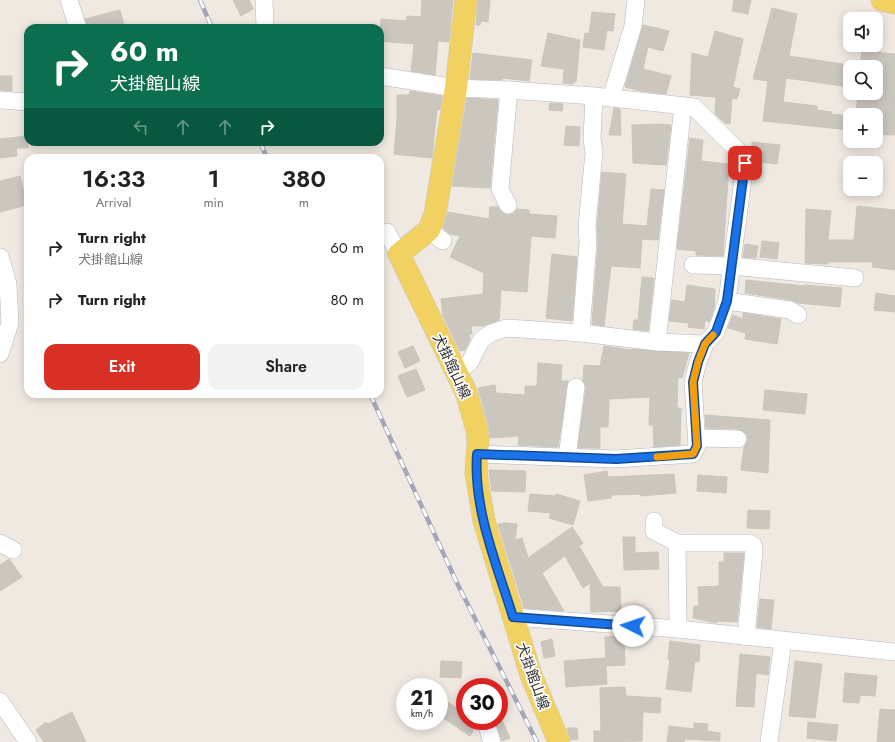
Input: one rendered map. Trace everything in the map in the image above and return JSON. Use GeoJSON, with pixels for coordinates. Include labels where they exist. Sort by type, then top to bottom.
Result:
{"type":"FeatureCollection","features":[{"type":"Feature","properties":{"kind":"main road"},"geometry":{"type":"LineString","coordinates":[[399,254],[436,236],[435,214],[456,88],[466,0]]}},
{"type":"Feature","properties":{"kind":"main road"},"geometry":{"type":"LineString","coordinates":[[882,0],[895,3]]}},
{"type":"Feature","properties":{"kind":"main road","name":"犬掛館山線"},"geometry":{"type":"LineString","coordinates":[[399,254],[466,392],[477,430],[476,474],[480,506],[531,675],[559,742]]}},
{"type":"Feature","properties":{"kind":"street"},"geometry":{"type":"LineString","coordinates":[[69,0],[77,24]]}},
{"type":"Feature","properties":{"kind":"street"},"geometry":{"type":"LineString","coordinates":[[264,0],[265,24]]}},
{"type":"Feature","properties":{"kind":"street"},"geometry":{"type":"LineString","coordinates":[[611,98],[632,26],[636,0]]}},
{"type":"Feature","properties":{"kind":"street"},"geometry":{"type":"LineString","coordinates":[[384,77],[456,88],[594,96],[694,107],[738,150],[745,163],[727,301],[716,332],[705,344],[698,362],[693,382],[694,414],[697,438],[697,446],[693,454],[638,458],[567,458],[477,454]]}},
{"type":"Feature","properties":{"kind":"street"},"geometry":{"type":"LineString","coordinates":[[508,90],[500,189],[508,205]]}},
{"type":"Feature","properties":{"kind":"street"},"geometry":{"type":"LineString","coordinates":[[581,333],[588,242],[587,226],[594,152],[592,139],[594,96]]}},
{"type":"Feature","properties":{"kind":"street"},"geometry":{"type":"LineString","coordinates":[[0,100],[24,102]]}},
{"type":"Feature","properties":{"kind":"street"},"geometry":{"type":"LineString","coordinates":[[657,342],[683,106]]}},
{"type":"Feature","properties":{"kind":"street"},"geometry":{"type":"LineString","coordinates":[[387,232],[399,254]]}},
{"type":"Feature","properties":{"kind":"street"},"geometry":{"type":"LineString","coordinates":[[0,257],[8,284],[10,322],[0,354]]}},
{"type":"Feature","properties":{"kind":"street"},"geometry":{"type":"LineString","coordinates":[[693,265],[732,266],[855,278]]}},
{"type":"Feature","properties":{"kind":"street"},"geometry":{"type":"LineString","coordinates":[[727,301],[790,310],[798,316]]}},
{"type":"Feature","properties":{"kind":"street"},"geometry":{"type":"LineString","coordinates":[[456,373],[470,362],[481,340],[491,333],[506,328],[581,333],[657,342],[705,344]]}},
{"type":"Feature","properties":{"kind":"street"},"geometry":{"type":"LineString","coordinates":[[567,458],[576,387]]}},
{"type":"Feature","properties":{"kind":"street"},"geometry":{"type":"LineString","coordinates":[[697,438],[738,439]]}},
{"type":"Feature","properties":{"kind":"street"},"geometry":{"type":"LineString","coordinates":[[654,521],[654,531],[678,543],[748,543],[753,545],[754,550],[746,637]]}},
{"type":"Feature","properties":{"kind":"street"},"geometry":{"type":"LineString","coordinates":[[678,543],[678,629]]}},
{"type":"Feature","properties":{"kind":"street"},"geometry":{"type":"LineString","coordinates":[[513,617],[678,629],[895,652]]}},
{"type":"Feature","properties":{"kind":"street"},"geometry":{"type":"LineString","coordinates":[[769,742],[783,641]]}},
{"type":"Feature","properties":{"kind":"street"},"geometry":{"type":"LineString","coordinates":[[0,701],[28,742]]}},
{"type":"Feature","properties":{"kind":"street"},"geometry":{"type":"LineString","coordinates":[[488,730],[492,742]]}},
{"type":"Feature","properties":{"kind":"building"},"geometry":{"type":"Polygon","coordinates":[[[233,0],[249,0],[253,9],[241,16],[233,0]]]}},
{"type":"Feature","properties":{"kind":"building"},"geometry":{"type":"Polygon","coordinates":[[[422,0],[453,0],[449,42],[438,41],[435,75],[411,71],[414,44],[384,41],[384,24],[381,24],[381,19],[406,21],[407,16],[421,17],[422,0]]]}},
{"type":"Feature","properties":{"kind":"building"},"geometry":{"type":"Polygon","coordinates":[[[478,0],[490,0],[488,22],[481,21],[480,25],[476,25],[478,0]]]}},
{"type":"Feature","properties":{"kind":"building"},"geometry":{"type":"Polygon","coordinates":[[[734,0],[751,0],[748,14],[732,11],[734,0]]]}},
{"type":"Feature","properties":{"kind":"building"},"geometry":{"type":"Polygon","coordinates":[[[772,8],[797,14],[789,56],[843,64],[843,86],[786,78],[783,102],[817,106],[817,110],[843,115],[843,129],[763,121],[768,81],[753,79],[772,8]]]}},
{"type":"Feature","properties":{"kind":"building"},"geometry":{"type":"Polygon","coordinates":[[[120,10],[124,24],[87,24],[85,19],[120,10]]]}},
{"type":"Feature","properties":{"kind":"building"},"geometry":{"type":"Polygon","coordinates":[[[592,12],[615,14],[613,31],[607,30],[604,50],[583,47],[585,33],[589,34],[592,12]]]}},
{"type":"Feature","properties":{"kind":"building"},"geometry":{"type":"Polygon","coordinates":[[[643,25],[669,31],[663,51],[648,47],[643,69],[671,76],[666,94],[641,91],[625,87],[643,25]]]}},
{"type":"Feature","properties":{"kind":"building"},"geometry":{"type":"Polygon","coordinates":[[[715,31],[743,39],[733,87],[740,89],[737,99],[732,98],[730,124],[725,123],[715,114],[716,97],[690,95],[692,53],[708,57],[715,31]]]}},
{"type":"Feature","properties":{"kind":"building"},"geometry":{"type":"Polygon","coordinates":[[[548,33],[580,40],[576,82],[574,81],[573,84],[563,83],[564,69],[541,66],[548,33]]]}},
{"type":"Feature","properties":{"kind":"building"},"geometry":{"type":"Polygon","coordinates":[[[862,52],[895,54],[895,135],[883,134],[883,108],[857,108],[857,100],[883,100],[883,60],[861,60],[862,52]]]}},
{"type":"Feature","properties":{"kind":"building"},"geometry":{"type":"Polygon","coordinates":[[[473,53],[532,60],[529,81],[502,78],[502,80],[470,79],[473,53]]]}},
{"type":"Feature","properties":{"kind":"building"},"geometry":{"type":"Polygon","coordinates":[[[0,76],[12,76],[12,91],[0,90],[0,76]]]}},
{"type":"Feature","properties":{"kind":"building"},"geometry":{"type":"Polygon","coordinates":[[[410,91],[442,96],[440,110],[437,109],[432,158],[394,154],[397,95],[409,95],[410,91]]]}},
{"type":"Feature","properties":{"kind":"building"},"geometry":{"type":"Polygon","coordinates":[[[467,98],[498,100],[490,188],[452,186],[467,98]]]}},
{"type":"Feature","properties":{"kind":"building"},"geometry":{"type":"Polygon","coordinates":[[[550,103],[563,104],[562,111],[549,110],[550,103]]]}},
{"type":"Feature","properties":{"kind":"building"},"geometry":{"type":"Polygon","coordinates":[[[614,108],[620,109],[621,135],[609,135],[614,108]]]}},
{"type":"Feature","properties":{"kind":"building"},"geometry":{"type":"Polygon","coordinates":[[[632,125],[671,125],[666,165],[633,163],[632,125]]]}},
{"type":"Feature","properties":{"kind":"building"},"geometry":{"type":"Polygon","coordinates":[[[566,126],[580,127],[579,146],[564,145],[566,126]]]}},
{"type":"Feature","properties":{"kind":"building"},"geometry":{"type":"Polygon","coordinates":[[[24,136],[24,146],[28,146],[28,148],[16,148],[17,156],[0,158],[0,139],[24,136]]]}},
{"type":"Feature","properties":{"kind":"building"},"geometry":{"type":"Polygon","coordinates":[[[690,138],[703,140],[701,161],[729,164],[723,256],[696,255],[696,251],[677,249],[690,138]]]}},
{"type":"Feature","properties":{"kind":"building"},"geometry":{"type":"Polygon","coordinates":[[[752,142],[780,145],[777,164],[755,161],[751,152],[752,142]]]}},
{"type":"Feature","properties":{"kind":"building"},"geometry":{"type":"Polygon","coordinates":[[[602,172],[626,174],[622,224],[647,226],[651,189],[664,190],[658,240],[642,239],[640,268],[611,266],[604,326],[592,324],[598,243],[597,226],[602,172]]]}},
{"type":"Feature","properties":{"kind":"building"},"geometry":{"type":"Polygon","coordinates":[[[20,176],[24,193],[24,206],[0,212],[0,181],[20,176]]]}},
{"type":"Feature","properties":{"kind":"building"},"geometry":{"type":"Polygon","coordinates":[[[857,206],[895,210],[895,270],[872,267],[873,262],[828,262],[828,264],[805,263],[806,209],[831,211],[828,240],[854,240],[857,206]]]}},
{"type":"Feature","properties":{"kind":"building"},"geometry":{"type":"Polygon","coordinates":[[[490,207],[498,207],[502,213],[507,215],[513,214],[517,209],[529,210],[529,214],[557,216],[555,238],[531,236],[527,292],[501,290],[499,320],[483,326],[471,326],[472,334],[469,334],[470,340],[465,350],[460,351],[443,316],[441,299],[483,294],[484,273],[450,257],[460,236],[450,234],[443,228],[448,212],[489,219],[490,207]]]}},
{"type":"Feature","properties":{"kind":"building"},"geometry":{"type":"Polygon","coordinates":[[[762,241],[779,243],[777,259],[760,257],[762,241]]]}},
{"type":"Feature","properties":{"kind":"building"},"geometry":{"type":"Polygon","coordinates":[[[745,244],[758,246],[756,258],[743,257],[745,244]]]}},
{"type":"Feature","properties":{"kind":"building"},"geometry":{"type":"Polygon","coordinates":[[[552,254],[577,257],[572,321],[546,318],[552,254]]]}},
{"type":"Feature","properties":{"kind":"building"},"geometry":{"type":"Polygon","coordinates":[[[642,277],[654,278],[648,331],[633,329],[634,320],[638,320],[642,277]]]}},
{"type":"Feature","properties":{"kind":"building"},"geometry":{"type":"Polygon","coordinates":[[[746,280],[842,288],[840,307],[798,303],[791,300],[745,293],[746,280]]]}},
{"type":"Feature","properties":{"kind":"building"},"geometry":{"type":"Polygon","coordinates":[[[687,285],[715,289],[714,309],[709,322],[705,320],[704,329],[688,327],[689,323],[669,321],[672,300],[685,302],[687,285]]]}},
{"type":"Feature","properties":{"kind":"building"},"geometry":{"type":"Polygon","coordinates":[[[876,293],[895,296],[895,312],[874,310],[876,293]]]}},
{"type":"Feature","properties":{"kind":"building"},"geometry":{"type":"Polygon","coordinates":[[[743,313],[781,319],[777,344],[745,339],[746,333],[728,328],[733,315],[743,319],[743,313]]]}},
{"type":"Feature","properties":{"kind":"building"},"geometry":{"type":"Polygon","coordinates":[[[413,346],[420,361],[405,368],[398,352],[413,346]]]}},
{"type":"Feature","properties":{"kind":"building"},"geometry":{"type":"Polygon","coordinates":[[[604,346],[631,350],[689,353],[682,378],[678,377],[677,408],[681,408],[680,445],[654,447],[653,425],[649,425],[650,397],[609,399],[608,427],[600,427],[600,448],[578,448],[586,388],[583,380],[584,365],[600,366],[604,346]]]}},
{"type":"Feature","properties":{"kind":"building"},"geometry":{"type":"Polygon","coordinates":[[[538,363],[562,365],[561,381],[568,381],[558,447],[518,445],[519,436],[490,438],[489,427],[478,388],[495,385],[496,393],[525,395],[525,386],[537,386],[538,363]]]}},
{"type":"Feature","properties":{"kind":"building"},"geometry":{"type":"Polygon","coordinates":[[[416,369],[425,390],[407,397],[398,376],[416,369]]]}},
{"type":"Feature","properties":{"kind":"building"},"geometry":{"type":"Polygon","coordinates":[[[765,390],[807,394],[805,414],[763,410],[765,390]]]}},
{"type":"Feature","properties":{"kind":"building"},"geometry":{"type":"Polygon","coordinates":[[[705,415],[770,420],[768,473],[741,470],[744,447],[748,440],[747,434],[738,429],[706,428],[705,415]]]}},
{"type":"Feature","properties":{"kind":"building"},"geometry":{"type":"Polygon","coordinates":[[[489,470],[526,471],[525,492],[492,491],[489,470]]]}},
{"type":"Feature","properties":{"kind":"building"},"geometry":{"type":"Polygon","coordinates":[[[607,471],[608,477],[674,474],[676,493],[641,496],[641,494],[611,495],[611,498],[588,501],[584,475],[607,471]]]}},
{"type":"Feature","properties":{"kind":"building"},"geometry":{"type":"Polygon","coordinates":[[[698,475],[727,477],[726,493],[697,491],[698,475]]]}},
{"type":"Feature","properties":{"kind":"building"},"geometry":{"type":"Polygon","coordinates":[[[530,494],[556,496],[556,494],[580,501],[573,525],[549,518],[551,513],[528,511],[530,494]]]}},
{"type":"Feature","properties":{"kind":"building"},"geometry":{"type":"Polygon","coordinates":[[[748,510],[770,511],[769,529],[747,528],[748,510]]]}},
{"type":"Feature","properties":{"kind":"building"},"geometry":{"type":"Polygon","coordinates":[[[498,524],[517,524],[515,540],[522,538],[528,558],[572,527],[583,543],[579,546],[603,587],[620,587],[621,611],[591,612],[590,583],[583,588],[565,556],[542,573],[564,611],[524,608],[498,524]]]}},
{"type":"Feature","properties":{"kind":"building"},"geometry":{"type":"Polygon","coordinates":[[[623,537],[635,537],[635,553],[658,552],[659,569],[624,570],[623,537]]]}},
{"type":"Feature","properties":{"kind":"building"},"geometry":{"type":"Polygon","coordinates":[[[724,553],[744,553],[737,622],[717,621],[717,623],[693,618],[694,606],[699,606],[698,587],[719,586],[719,562],[724,562],[724,553]]]}},
{"type":"Feature","properties":{"kind":"building"},"geometry":{"type":"Polygon","coordinates":[[[9,559],[22,577],[0,591],[0,565],[9,559]]]}},
{"type":"Feature","properties":{"kind":"building"},"geometry":{"type":"Polygon","coordinates":[[[760,599],[774,600],[771,629],[757,627],[760,599]]]}},
{"type":"Feature","properties":{"kind":"building"},"geometry":{"type":"Polygon","coordinates":[[[624,636],[625,665],[606,666],[607,684],[566,687],[564,661],[605,658],[606,664],[605,637],[624,636]]]}},
{"type":"Feature","properties":{"kind":"building"},"geometry":{"type":"Polygon","coordinates":[[[552,639],[555,656],[544,658],[541,642],[552,639]]]}},
{"type":"Feature","properties":{"kind":"building"},"geometry":{"type":"Polygon","coordinates":[[[670,641],[700,645],[699,662],[695,661],[691,692],[666,689],[670,659],[668,659],[670,641]]]}},
{"type":"Feature","properties":{"kind":"building"},"geometry":{"type":"Polygon","coordinates":[[[740,654],[770,657],[768,675],[756,673],[754,707],[736,706],[740,654]]]}},
{"type":"Feature","properties":{"kind":"building"},"geometry":{"type":"Polygon","coordinates":[[[441,661],[462,662],[461,678],[440,677],[441,661]]]}},
{"type":"Feature","properties":{"kind":"building"},"geometry":{"type":"Polygon","coordinates":[[[795,661],[822,664],[815,718],[789,716],[795,661]]]}},
{"type":"Feature","properties":{"kind":"building"},"geometry":{"type":"Polygon","coordinates":[[[845,673],[877,676],[875,696],[860,695],[859,703],[843,702],[845,673]]]}},
{"type":"Feature","properties":{"kind":"building"},"geometry":{"type":"Polygon","coordinates":[[[625,687],[626,696],[661,698],[660,713],[643,712],[642,741],[594,742],[594,731],[601,731],[600,688],[625,687]]]}},
{"type":"Feature","properties":{"kind":"building"},"geometry":{"type":"Polygon","coordinates":[[[448,702],[456,708],[456,727],[448,721],[448,702]]]}},
{"type":"Feature","properties":{"kind":"building"},"geometry":{"type":"Polygon","coordinates":[[[880,709],[895,710],[895,742],[877,742],[880,709]]]}},
{"type":"Feature","properties":{"kind":"building"},"geometry":{"type":"Polygon","coordinates":[[[72,712],[86,742],[44,742],[36,730],[46,722],[48,724],[72,712]]]}},
{"type":"Feature","properties":{"kind":"building"},"geometry":{"type":"Polygon","coordinates":[[[808,722],[838,725],[836,741],[807,738],[808,722]]]}},
{"type":"Feature","properties":{"kind":"building"},"geometry":{"type":"Polygon","coordinates":[[[694,723],[708,724],[707,731],[720,733],[720,741],[685,739],[684,742],[667,742],[669,726],[694,729],[694,723]]]}},
{"type":"Feature","properties":{"kind":"building"},"geometry":{"type":"Polygon","coordinates":[[[567,728],[577,728],[578,739],[571,740],[567,728]]]}},
{"type":"Feature","properties":{"kind":"building"},"geometry":{"type":"Polygon","coordinates":[[[461,730],[474,730],[470,736],[461,730]]]}},
{"type":"Feature","properties":{"kind":"building"},"geometry":{"type":"Polygon","coordinates":[[[498,730],[506,730],[510,738],[502,741],[498,730]]]}},
{"type":"Feature","properties":{"kind":"railway"},"geometry":{"type":"LineString","coordinates":[[200,0],[210,24]]}},
{"type":"Feature","properties":{"kind":"railway"},"geometry":{"type":"LineString","coordinates":[[262,146],[265,154]]}},
{"type":"Feature","properties":{"kind":"railway"},"geometry":{"type":"LineString","coordinates":[[372,398],[457,583],[537,742]]}},
{"type":"Feature","properties":{"kind":"slow traffic"},"geometry":{"type":"LineString","coordinates":[[657,457],[693,454],[696,450],[697,438],[694,414],[693,382],[698,362],[705,344],[713,335]]}},
{"type":"Feature","properties":{"kind":"route"},"geometry":{"type":"LineString","coordinates":[[633,626],[513,617],[480,506],[476,474],[477,454],[616,459],[654,458],[693,454],[697,446],[693,382],[698,362],[705,344],[716,332],[727,301],[745,174],[745,163]]}}]}
